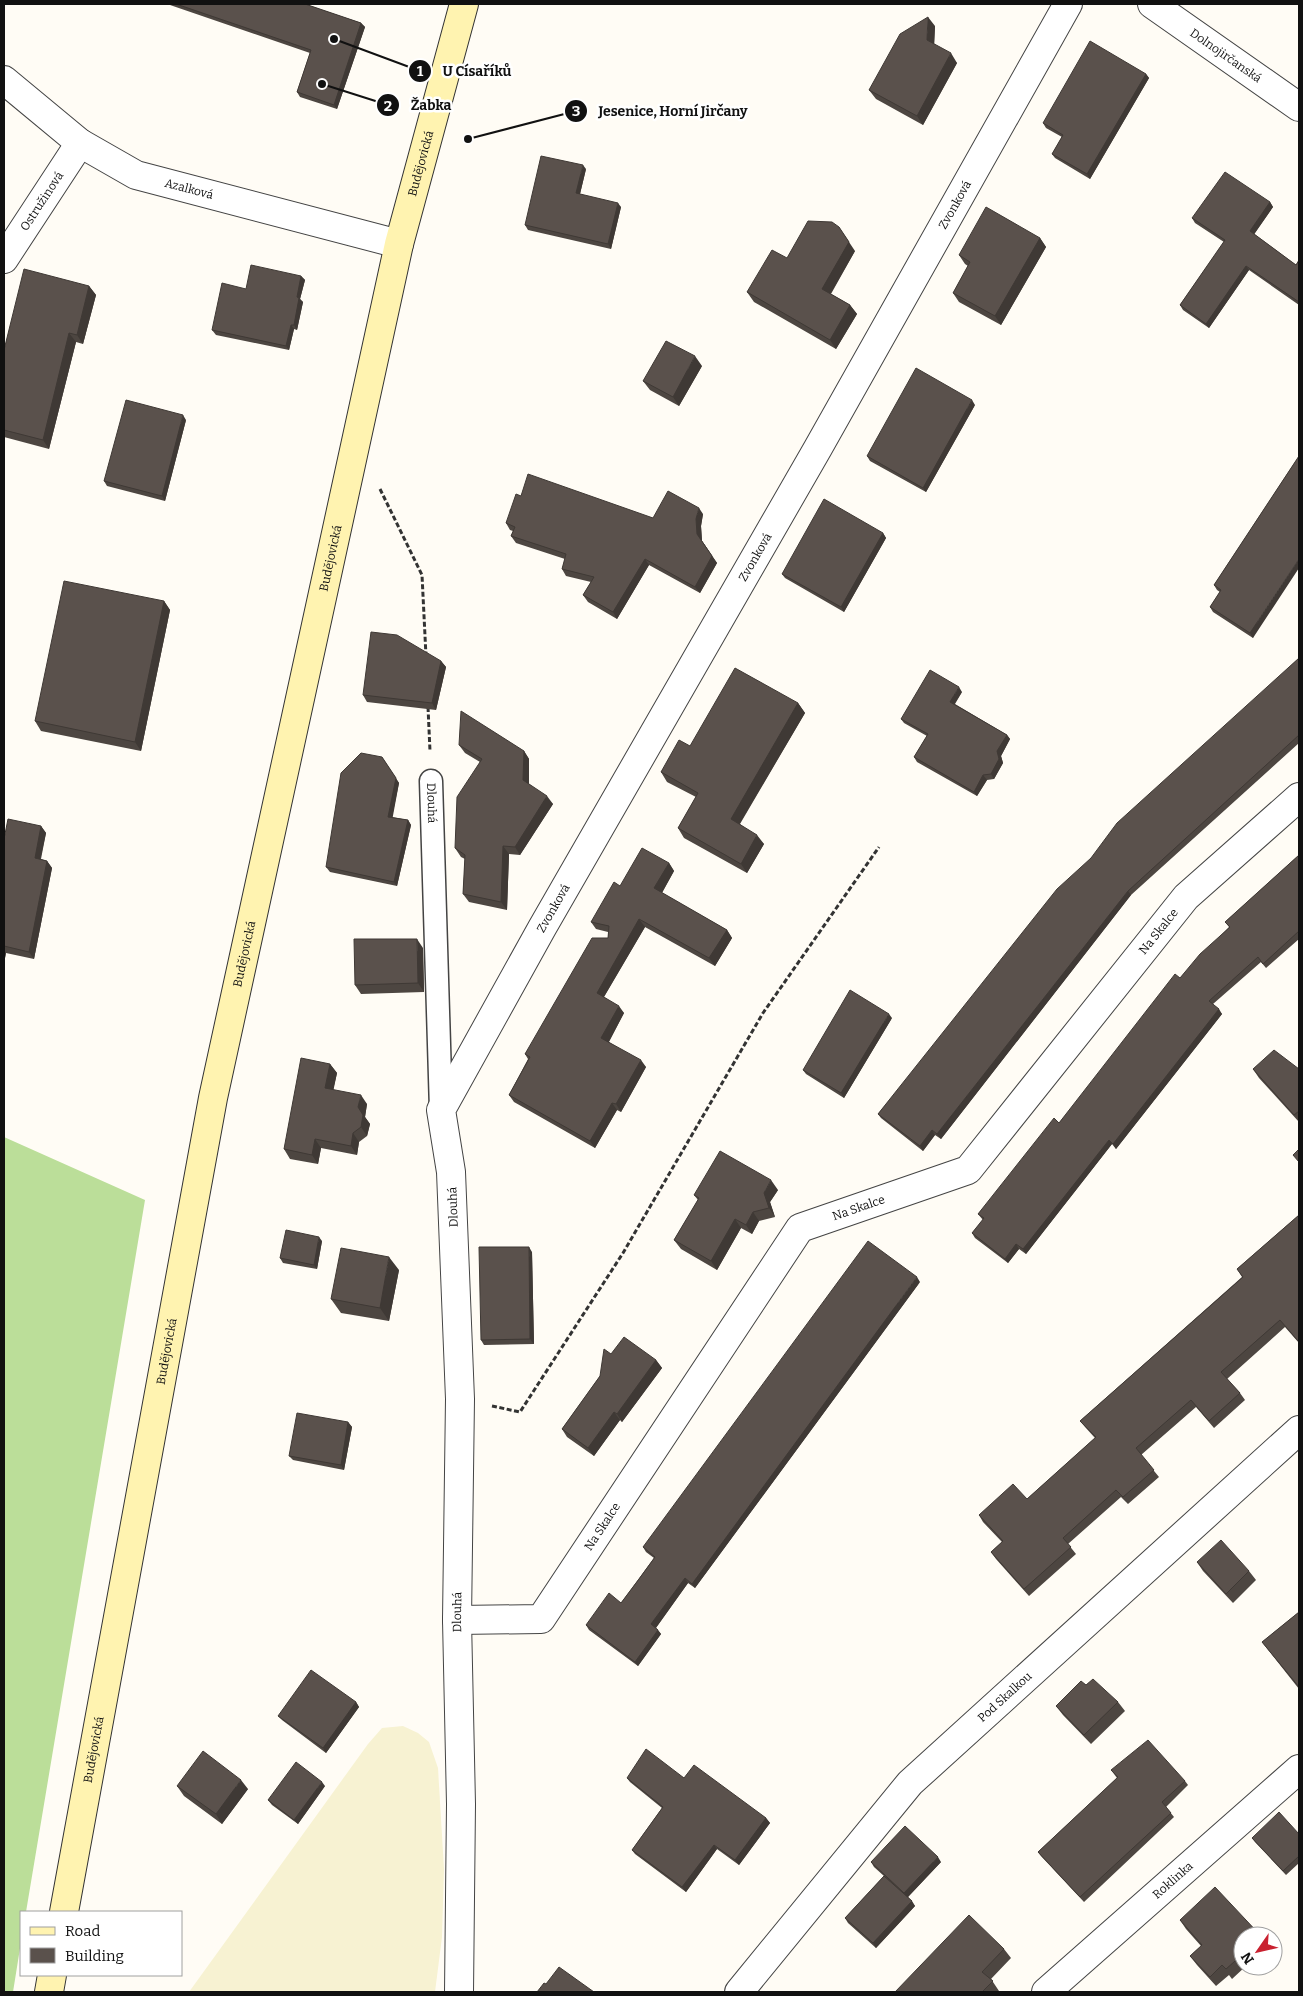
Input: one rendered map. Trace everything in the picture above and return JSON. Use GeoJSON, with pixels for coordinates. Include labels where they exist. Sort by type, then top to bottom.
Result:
{"type":"FeatureCollection","features":[{"type":"Feature","properties":{"kind":"main road","name":"Budějovická"},"geometry":{"type":"LineString","coordinates":[[64,1911],[213,1098],[399,244],[464,4]]}},
{"type":"Feature","properties":{"kind":"main road"},"geometry":{"type":"LineString","coordinates":[[49,1992],[52,1976]]}},
{"type":"Feature","properties":{"kind":"street","name":"Zvonková"},"geometry":{"type":"LineString","coordinates":[[441,1110],[547,919],[818,448],[1068,4]]}},
{"type":"Feature","properties":{"kind":"street","name":"Dolnojirčanská"},"geometry":{"type":"LineString","coordinates":[[1152,4],[1299,107]]}},
{"type":"Feature","properties":{"kind":"street","name":"Azalková"},"geometry":{"type":"LineString","coordinates":[[4,80],[80,143],[136,175],[399,244]]}},
{"type":"Feature","properties":{"kind":"street","name":"Ostružinová"},"geometry":{"type":"LineString","coordinates":[[4,259],[80,143]]}},
{"type":"Feature","properties":{"kind":"street","name":"Na Skalce"},"geometry":{"type":"LineString","coordinates":[[457,1620],[541,1619],[800,1228],[968,1170],[1186,897],[1299,797]]}},
{"type":"Feature","properties":{"kind":"street","name":"Dlouhá"},"geometry":{"type":"LineString","coordinates":[[441,1110],[452,1172],[460,1399],[457,1620],[461,1804],[459,1992]]}},
{"type":"Feature","properties":{"kind":"street","name":"Pod Skalkou"},"geometry":{"type":"LineString","coordinates":[[739,1992],[910,1783],[1299,1430]]}},
{"type":"Feature","properties":{"kind":"street","name":"Roklinka"},"geometry":{"type":"LineString","coordinates":[[1046,1992],[1299,1769]]}},
{"type":"Feature","properties":{"kind":"lane","name":"Dlouhá"},"geometry":{"type":"LineString","coordinates":[[432,781],[441,1110]]}},
{"type":"Feature","properties":{"kind":"path"},"geometry":{"type":"LineString","coordinates":[[356,439],[422,575],[426,664]]}},
{"type":"Feature","properties":{"kind":"path","name":"Dlouhá"},"geometry":{"type":"LineString","coordinates":[[428,703],[432,781]]}},
{"type":"Feature","properties":{"kind":"path"},"geometry":{"type":"LineString","coordinates":[[460,1399],[520,1412],[623,1253],[763,1013],[879,847]]}},
{"type":"Feature","properties":{"kind":"shaded area"},"geometry":{"type":"Polygon","coordinates":[[[403,1726],[418,1733],[429,1742],[438,1768],[444,1869],[442,1937],[435,1992],[189,1992],[368,1744],[382,1728],[403,1726]]]}},
{"type":"Feature","properties":{"kind":"green space"},"geometry":{"type":"Polygon","coordinates":[[[4,1137],[145,1200],[26,1911],[20,1911],[20,1948],[13,1992],[4,1992],[4,1137]]]}},
{"type":"Feature","properties":{"kind":"building"},"geometry":{"type":"Polygon","coordinates":[[[176,4],[305,4],[361,23],[334,105],[297,92],[311,50],[176,4]]]}},
{"type":"Feature","properties":{"kind":"building"},"geometry":{"type":"Polygon","coordinates":[[[928,17],[927,40],[951,53],[917,116],[869,90],[900,34],[928,17]]]}},
{"type":"Feature","properties":{"kind":"building"},"geometry":{"type":"Polygon","coordinates":[[[1090,41],[1146,74],[1087,174],[1052,154],[1063,135],[1043,123],[1090,41]]]}},
{"type":"Feature","properties":{"kind":"building"},"geometry":{"type":"Polygon","coordinates":[[[541,156],[583,165],[576,193],[618,203],[608,244],[525,225],[541,156]]]}},
{"type":"Feature","properties":{"kind":"building"},"geometry":{"type":"Polygon","coordinates":[[[1225,172],[1270,202],[1250,231],[1296,265],[1299,260],[1299,302],[1246,266],[1206,324],[1180,305],[1225,240],[1192,218],[1225,172]]]}},
{"type":"Feature","properties":{"kind":"building"},"geometry":{"type":"Polygon","coordinates":[[[986,207],[1040,238],[995,316],[953,293],[970,262],[959,255],[986,207]]]}},
{"type":"Feature","properties":{"kind":"building"},"geometry":{"type":"Polygon","coordinates":[[[808,221],[832,222],[839,227],[849,242],[822,289],[850,305],[830,340],[747,292],[772,250],[787,258],[808,221]]]}},
{"type":"Feature","properties":{"kind":"building"},"geometry":{"type":"Polygon","coordinates":[[[251,265],[301,276],[294,325],[291,325],[286,346],[212,330],[222,283],[246,289],[251,265]]]}},
{"type":"Feature","properties":{"kind":"building"},"geometry":{"type":"Polygon","coordinates":[[[24,269],[89,286],[77,335],[69,333],[43,440],[4,430],[4,350],[24,269]]]}},
{"type":"Feature","properties":{"kind":"building"},"geometry":{"type":"Polygon","coordinates":[[[666,341],[695,356],[673,397],[643,381],[666,341]]]}},
{"type":"Feature","properties":{"kind":"building"},"geometry":{"type":"Polygon","coordinates":[[[916,368],[972,400],[923,488],[867,456],[916,368]]]}},
{"type":"Feature","properties":{"kind":"building"},"geometry":{"type":"Polygon","coordinates":[[[126,400],[183,415],[162,496],[104,481],[126,400]]]}},
{"type":"Feature","properties":{"kind":"building"},"geometry":{"type":"Polygon","coordinates":[[[1299,456],[1299,559],[1250,633],[1210,607],[1221,590],[1214,585],[1299,456]]]}},
{"type":"Feature","properties":{"kind":"building"},"geometry":{"type":"Polygon","coordinates":[[[528,474],[653,518],[668,491],[699,508],[696,519],[697,534],[712,556],[695,587],[645,559],[613,612],[583,595],[594,577],[562,569],[566,554],[511,536],[515,527],[506,523],[516,494],[521,496],[528,474]]]}},
{"type":"Feature","properties":{"kind":"building"},"geometry":{"type":"Polygon","coordinates":[[[824,499],[883,533],[841,607],[782,574],[824,499]]]}},
{"type":"Feature","properties":{"kind":"building"},"geometry":{"type":"Polygon","coordinates":[[[64,581],[164,601],[135,742],[35,721],[64,581]]]}},
{"type":"Feature","properties":{"kind":"building"},"geometry":{"type":"Polygon","coordinates":[[[371,632],[397,635],[441,661],[432,703],[363,695],[371,632]]]}},
{"type":"Feature","properties":{"kind":"building"},"geometry":{"type":"Polygon","coordinates":[[[1299,658],[1299,735],[1128,891],[937,1134],[932,1130],[920,1146],[878,1114],[1057,889],[1091,858],[1117,823],[1299,658]]]}},
{"type":"Feature","properties":{"kind":"building"},"geometry":{"type":"Polygon","coordinates":[[[735,668],[798,703],[731,819],[757,835],[741,864],[678,828],[698,793],[661,772],[679,740],[690,746],[735,668]]]}},
{"type":"Feature","properties":{"kind":"building"},"geometry":{"type":"Polygon","coordinates":[[[930,670],[959,687],[950,702],[1007,735],[997,751],[999,759],[991,774],[983,775],[974,792],[914,757],[928,734],[901,719],[930,670]]]}},
{"type":"Feature","properties":{"kind":"building"},"geometry":{"type":"Polygon","coordinates":[[[461,711],[524,751],[523,780],[547,796],[515,847],[503,846],[501,902],[463,894],[465,855],[455,848],[457,797],[482,759],[459,745],[461,711]]]}},
{"type":"Feature","properties":{"kind":"building"},"geometry":{"type":"Polygon","coordinates":[[[361,753],[382,757],[396,778],[388,817],[408,820],[394,882],[326,867],[341,773],[361,753]]]}},
{"type":"Feature","properties":{"kind":"building"},"geometry":{"type":"Polygon","coordinates":[[[8,819],[41,826],[35,858],[47,861],[29,952],[4,946],[4,839],[8,819]]]}},
{"type":"Feature","properties":{"kind":"building"},"geometry":{"type":"Polygon","coordinates":[[[642,848],[669,863],[654,888],[727,930],[709,958],[639,919],[597,993],[619,1006],[601,1038],[641,1060],[616,1104],[612,1103],[590,1141],[509,1095],[530,1057],[525,1054],[592,938],[608,938],[609,926],[591,922],[614,882],[620,886],[642,848]]]}},
{"type":"Feature","properties":{"kind":"building"},"geometry":{"type":"Polygon","coordinates":[[[1299,855],[1299,931],[1263,964],[1258,957],[1209,1001],[1219,1009],[1113,1144],[1109,1140],[1023,1249],[1016,1244],[1005,1259],[972,1233],[984,1218],[978,1214],[1054,1118],[1059,1123],[1175,974],[1180,978],[1200,954],[1230,927],[1225,922],[1299,855]]]}},
{"type":"Feature","properties":{"kind":"building"},"geometry":{"type":"Polygon","coordinates":[[[354,939],[417,939],[418,983],[355,985],[354,939]]]}},
{"type":"Feature","properties":{"kind":"building"},"geometry":{"type":"Polygon","coordinates":[[[850,990],[889,1014],[841,1093],[803,1070],[850,990]]]}},
{"type":"Feature","properties":{"kind":"building"},"geometry":{"type":"Polygon","coordinates":[[[1274,1050],[1299,1069],[1299,1111],[1294,1115],[1253,1069],[1274,1050]]]}},
{"type":"Feature","properties":{"kind":"building"},"geometry":{"type":"Polygon","coordinates":[[[301,1058],[330,1064],[325,1088],[361,1095],[358,1107],[363,1115],[361,1127],[353,1133],[351,1146],[315,1139],[312,1155],[284,1149],[301,1058]]]}},
{"type":"Feature","properties":{"kind":"building"},"geometry":{"type":"Polygon","coordinates":[[[1299,1149],[1299,1162],[1293,1155],[1299,1149]]]}},
{"type":"Feature","properties":{"kind":"building"},"geometry":{"type":"Polygon","coordinates":[[[720,1151],[771,1180],[764,1193],[769,1208],[753,1212],[746,1225],[735,1219],[711,1261],[674,1240],[699,1198],[694,1195],[720,1151]]]}},
{"type":"Feature","properties":{"kind":"building"},"geometry":{"type":"Polygon","coordinates":[[[1299,1215],[1299,1342],[1280,1320],[1221,1372],[1240,1393],[1209,1421],[1191,1400],[1136,1448],[1154,1470],[1123,1497],[1116,1490],[1063,1538],[1071,1547],[1024,1589],[991,1552],[1003,1541],[979,1515],[1013,1484],[1027,1499],[1096,1437],[1080,1421],[1243,1277],[1237,1269],[1299,1215]]]}},
{"type":"Feature","properties":{"kind":"building"},"geometry":{"type":"Polygon","coordinates":[[[286,1230],[319,1237],[314,1265],[280,1258],[286,1230]]]}},
{"type":"Feature","properties":{"kind":"building"},"geometry":{"type":"Polygon","coordinates":[[[868,1241],[917,1277],[692,1584],[685,1578],[651,1624],[658,1630],[635,1662],[586,1625],[609,1593],[621,1603],[639,1579],[655,1557],[643,1547],[868,1241]]]}},
{"type":"Feature","properties":{"kind":"building"},"geometry":{"type":"Polygon","coordinates":[[[479,1247],[529,1247],[530,1339],[481,1340],[479,1247]]]}},
{"type":"Feature","properties":{"kind":"building"},"geometry":{"type":"Polygon","coordinates":[[[341,1248],[389,1257],[380,1308],[331,1299],[341,1248]]]}},
{"type":"Feature","properties":{"kind":"building"},"geometry":{"type":"Polygon","coordinates":[[[624,1337],[656,1360],[617,1414],[614,1412],[588,1448],[562,1429],[600,1376],[604,1349],[611,1354],[624,1337]]]}},
{"type":"Feature","properties":{"kind":"building"},"geometry":{"type":"Polygon","coordinates":[[[297,1413],[348,1422],[341,1465],[289,1456],[297,1413]]]}},
{"type":"Feature","properties":{"kind":"building"},"geometry":{"type":"Polygon","coordinates":[[[1221,1540],[1249,1571],[1226,1594],[1197,1562],[1221,1540]]]}},
{"type":"Feature","properties":{"kind":"building"},"geometry":{"type":"Polygon","coordinates":[[[1299,1612],[1299,1687],[1262,1642],[1299,1612]]]}},
{"type":"Feature","properties":{"kind":"building"},"geometry":{"type":"Polygon","coordinates":[[[311,1670],[356,1702],[323,1748],[278,1716],[311,1670]]]}},
{"type":"Feature","properties":{"kind":"building"},"geometry":{"type":"Polygon","coordinates":[[[1093,1679],[1118,1702],[1084,1735],[1056,1706],[1081,1681],[1086,1685],[1093,1679]]]}},
{"type":"Feature","properties":{"kind":"building"},"geometry":{"type":"Polygon","coordinates":[[[1148,1740],[1185,1781],[1162,1802],[1171,1813],[1080,1897],[1038,1852],[1118,1777],[1111,1770],[1148,1740]]]}},
{"type":"Feature","properties":{"kind":"building"},"geometry":{"type":"Polygon","coordinates":[[[646,1749],[684,1778],[694,1765],[766,1818],[735,1860],[714,1845],[682,1887],[632,1850],[663,1807],[627,1778],[646,1749]]]}},
{"type":"Feature","properties":{"kind":"building"},"geometry":{"type":"Polygon","coordinates":[[[203,1751],[241,1780],[216,1814],[177,1786],[203,1751]]]}},
{"type":"Feature","properties":{"kind":"building"},"geometry":{"type":"Polygon","coordinates":[[[296,1762],[322,1782],[294,1820],[268,1800],[296,1762]]]}},
{"type":"Feature","properties":{"kind":"building"},"geometry":{"type":"Polygon","coordinates":[[[1279,1812],[1299,1834],[1299,1856],[1283,1871],[1252,1838],[1279,1812]]]}},
{"type":"Feature","properties":{"kind":"building"},"geometry":{"type":"Polygon","coordinates":[[[905,1826],[938,1857],[904,1893],[871,1862],[905,1826]]]}},
{"type":"Feature","properties":{"kind":"building"},"geometry":{"type":"Polygon","coordinates":[[[884,1876],[912,1901],[873,1943],[845,1918],[884,1876]]]}},
{"type":"Feature","properties":{"kind":"building"},"geometry":{"type":"Polygon","coordinates":[[[1215,1887],[1252,1926],[1233,1926],[1233,1963],[1226,1969],[1222,1965],[1210,1977],[1190,1956],[1202,1945],[1180,1920],[1215,1887]]]}},
{"type":"Feature","properties":{"kind":"building"},"geometry":{"type":"Polygon","coordinates":[[[969,1915],[1004,1949],[982,1972],[993,1981],[982,1992],[895,1992],[969,1915]]]}},
{"type":"Feature","properties":{"kind":"building"},"geometry":{"type":"Polygon","coordinates":[[[559,1967],[594,1992],[537,1992],[559,1967]]]}},
{"type":"Feature","properties":{"kind":"place","name":"U Císaříků"},"geometry":{"type":"Point","coordinates":[334,39]}},
{"type":"Feature","properties":{"kind":"place","name":"Žabka"},"geometry":{"type":"Point","coordinates":[322,84]}},
{"type":"Feature","properties":{"kind":"place","name":"Jesenice, Horní Jirčany"},"geometry":{"type":"Point","coordinates":[468,139]}}]}
